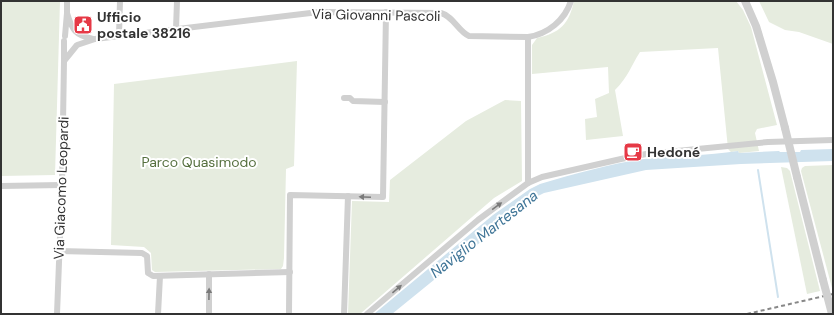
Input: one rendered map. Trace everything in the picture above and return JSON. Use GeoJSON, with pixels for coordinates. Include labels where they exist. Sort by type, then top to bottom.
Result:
{"type":"FeatureCollection","features":[{"type":"Feature","properties":{"kind":"street","name":"Via Giacomo Leopardi"},"geometry":{"type":"LineString","coordinates":[[57,314],[62,185],[64,39],[67,1]]}},
{"type":"Feature","properties":{"kind":"street"},"geometry":{"type":"LineString","coordinates":[[119,36],[120,1]]}},
{"type":"Feature","properties":{"kind":"street"},"geometry":{"type":"LineString","coordinates":[[176,29],[177,1]]}},
{"type":"Feature","properties":{"kind":"street"},"geometry":{"type":"LineString","coordinates":[[528,183],[528,37],[543,32],[556,24],[565,14],[571,1]]}},
{"type":"Feature","properties":{"kind":"street"},"geometry":{"type":"LineString","coordinates":[[745,1],[756,26],[773,82],[832,314]]}},
{"type":"Feature","properties":{"kind":"street","name":"Via Giovanni Pascoli"},"geometry":{"type":"LineString","coordinates":[[77,46],[95,39],[316,12],[443,13],[449,17],[465,34],[472,36],[528,37]]}},
{"type":"Feature","properties":{"kind":"street"},"geometry":{"type":"LineString","coordinates":[[289,314],[290,195],[383,197],[386,12]]}},
{"type":"Feature","properties":{"kind":"street","name":"Via Giacomo Leopardi"},"geometry":{"type":"LineString","coordinates":[[67,13],[72,27],[80,38],[77,46]]}},
{"type":"Feature","properties":{"kind":"street"},"geometry":{"type":"LineString","coordinates":[[77,33],[69,32],[64,39],[69,47],[77,46]]}},
{"type":"Feature","properties":{"kind":"street","name":"Via Giovanni Pascoli"},"geometry":{"type":"LineString","coordinates":[[77,33],[95,39]]}},
{"type":"Feature","properties":{"kind":"street"},"geometry":{"type":"LineString","coordinates":[[64,61],[77,46]]}},
{"type":"Feature","properties":{"kind":"street"},"geometry":{"type":"LineString","coordinates":[[344,98],[350,98],[353,102],[385,102]]}},
{"type":"Feature","properties":{"kind":"street"},"geometry":{"type":"LineString","coordinates":[[367,314],[478,220],[528,183],[547,175],[634,156],[779,142],[833,140]]}},
{"type":"Feature","properties":{"kind":"street"},"geometry":{"type":"LineString","coordinates":[[1,186],[62,185]]}},
{"type":"Feature","properties":{"kind":"street"},"geometry":{"type":"LineString","coordinates":[[344,314],[348,196]]}},
{"type":"Feature","properties":{"kind":"street"},"geometry":{"type":"LineString","coordinates":[[59,251],[142,253],[146,256],[149,274],[153,276],[290,272]]}},
{"type":"Feature","properties":{"kind":"street"},"geometry":{"type":"LineString","coordinates":[[209,274],[209,314]]}},
{"type":"Feature","properties":{"kind":"street"},"geometry":{"type":"LineString","coordinates":[[158,314],[160,276]]}},
{"type":"Feature","properties":{"kind":"green space"},"geometry":{"type":"Polygon","coordinates":[[[1,1],[60,1],[55,175],[1,176],[1,1]]]}},
{"type":"Feature","properties":{"kind":"green space"},"geometry":{"type":"Polygon","coordinates":[[[574,1],[736,1],[743,10],[751,27],[777,125],[757,129],[755,133],[759,151],[739,153],[738,151],[731,152],[728,149],[718,48],[640,52],[626,76],[615,90],[623,136],[586,140],[585,119],[597,117],[595,99],[609,93],[608,67],[532,74],[532,45],[537,38],[552,33],[562,26],[569,16],[574,1]]]}},
{"type":"Feature","properties":{"kind":"green space"},"geometry":{"type":"Polygon","coordinates":[[[759,1],[833,1],[833,44],[799,32],[785,30],[769,22],[759,1]]]}},
{"type":"Feature","properties":{"kind":"green space","name":"Parco Quasimodo"},"geometry":{"type":"Polygon","coordinates":[[[297,61],[294,166],[286,169],[284,258],[281,269],[155,272],[152,270],[151,253],[144,247],[111,245],[114,84],[297,61]]]}},
{"type":"Feature","properties":{"kind":"green space"},"geometry":{"type":"Polygon","coordinates":[[[505,100],[521,101],[522,181],[494,198],[360,314],[348,314],[352,201],[389,202],[390,180],[466,121],[505,100]]]}},
{"type":"Feature","properties":{"kind":"green space"},"geometry":{"type":"Polygon","coordinates":[[[833,165],[832,288],[801,171],[805,166],[833,165]]]}},
{"type":"Feature","properties":{"kind":"green space"},"geometry":{"type":"Polygon","coordinates":[[[781,167],[787,168],[790,171],[820,291],[807,294],[781,167]]]}},
{"type":"Feature","properties":{"kind":"water","name":"Naviglio Martesana"},"geometry":{"type":"Polygon","coordinates":[[[833,149],[833,161],[741,164],[646,170],[544,193],[536,197],[392,314],[374,314],[493,215],[530,189],[540,184],[605,166],[644,159],[738,151],[739,153],[779,151],[800,152],[801,150],[833,149]]]}},
{"type":"Feature","properties":{"kind":"waterway"},"geometry":{"type":"LineString","coordinates":[[758,170],[778,297]]}},
{"type":"Feature","properties":{"kind":"railway"},"geometry":{"type":"LineString","coordinates":[[747,314],[833,294]]}},
{"type":"Feature","properties":{"kind":"place","name":"Ufficio postale 38216"},"geometry":{"type":"Point","coordinates":[83,25]}},
{"type":"Feature","properties":{"kind":"place","name":"Hedoné"},"geometry":{"type":"Point","coordinates":[633,152]}}]}
